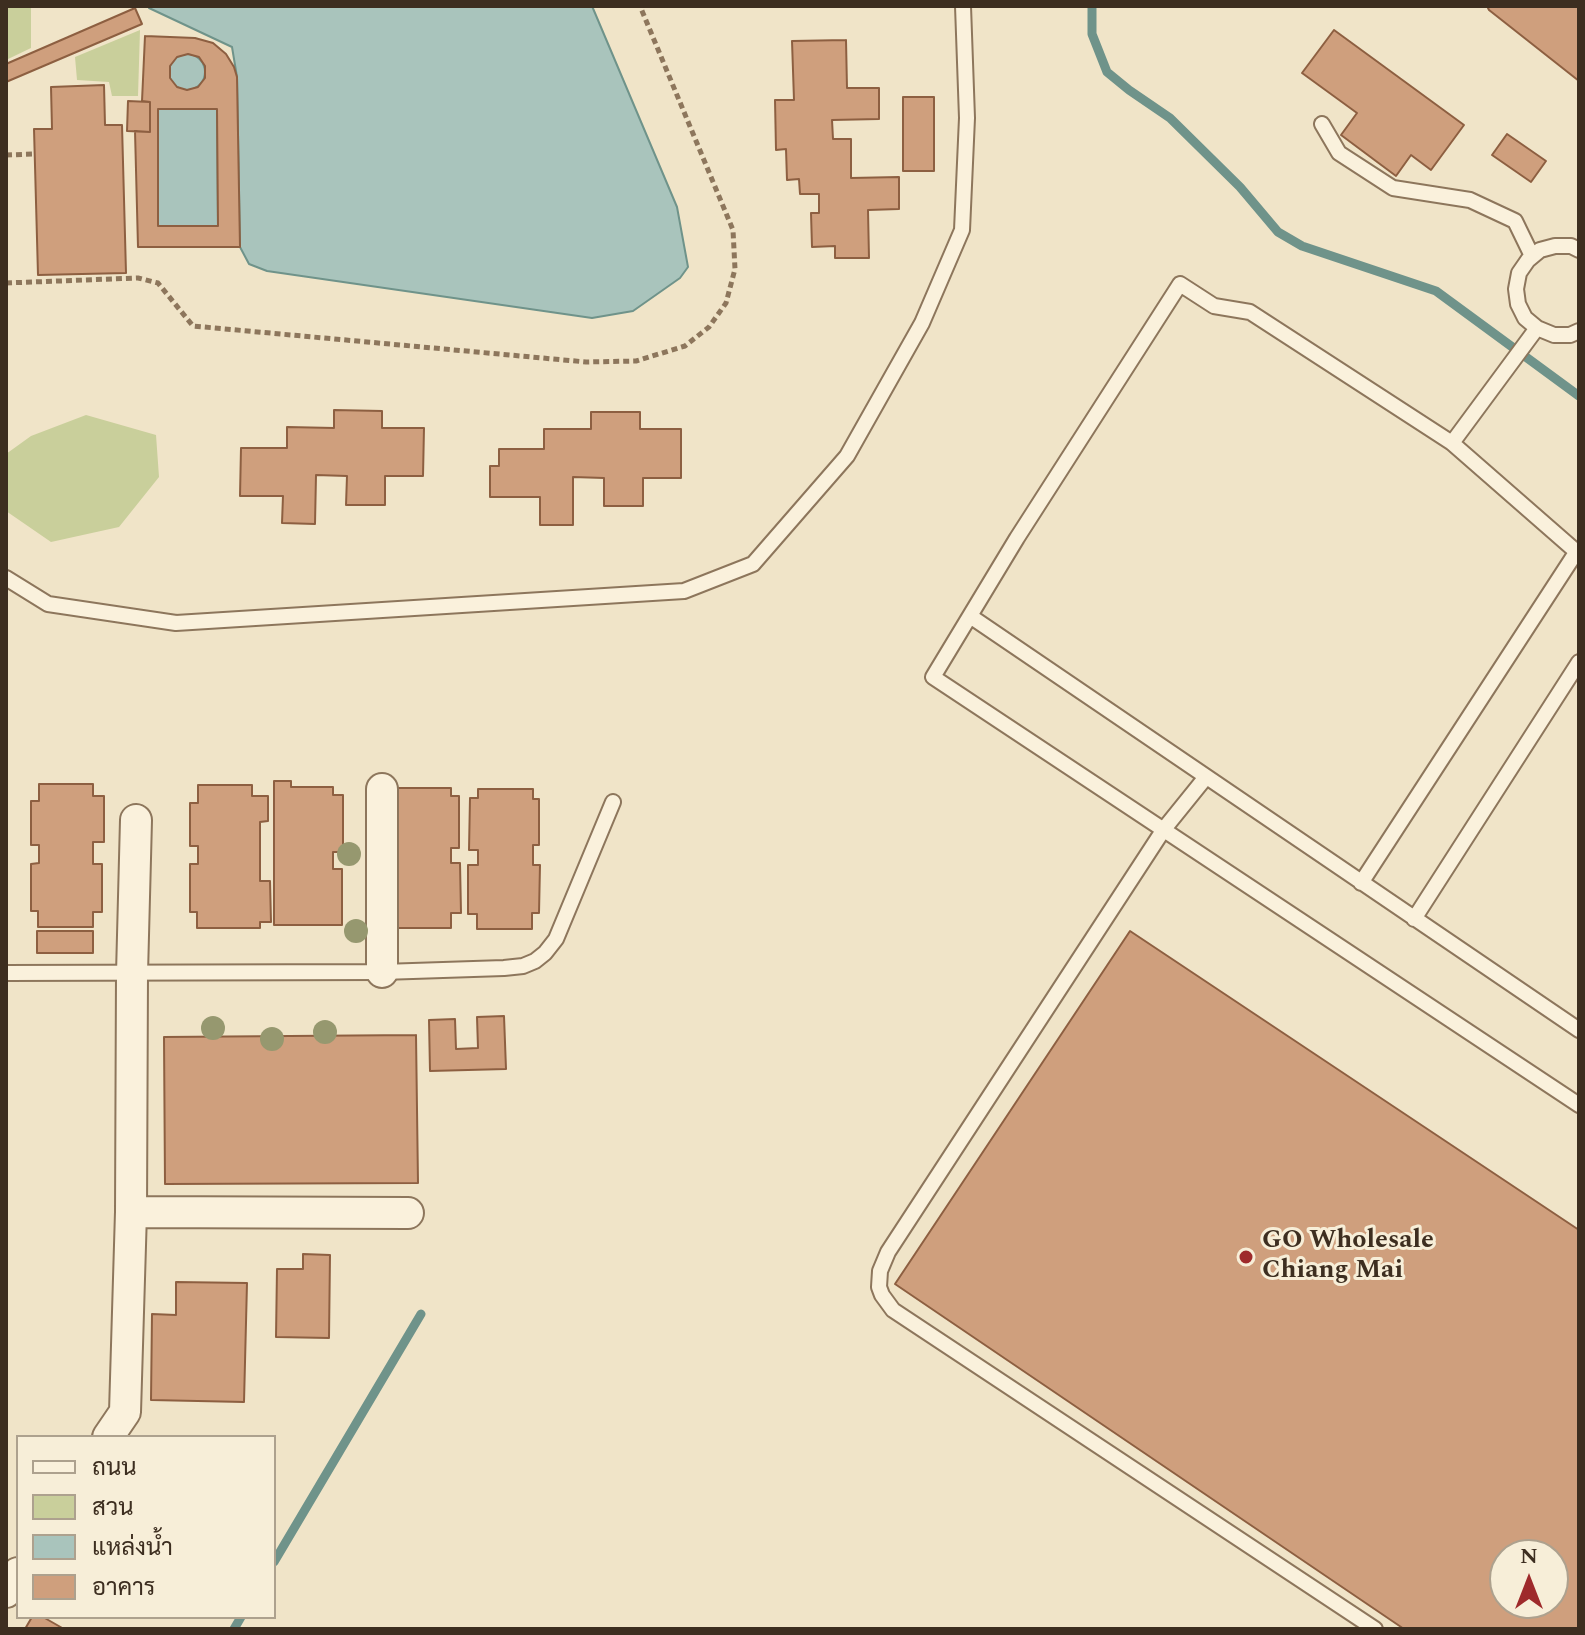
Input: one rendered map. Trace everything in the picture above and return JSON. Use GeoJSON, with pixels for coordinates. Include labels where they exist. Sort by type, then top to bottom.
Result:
{"type":"FeatureCollection","features":[{"type":"Feature","properties":{"kind":"street"},"geometry":{"type":"LineString","coordinates":[[382,789],[382,972]]}},
{"type":"Feature","properties":{"kind":"street"},"geometry":{"type":"LineString","coordinates":[[109,1435],[125,1412],[136,820]]}},
{"type":"Feature","properties":{"kind":"street"},"geometry":{"type":"LineString","coordinates":[[131,1212],[408,1213]]}},
{"type":"Feature","properties":{"kind":"lane"},"geometry":{"type":"LineString","coordinates":[[6,578],[48,604],[176,623],[684,591],[753,564],[847,456],[922,323],[962,230],[967,118],[963,6]]}},
{"type":"Feature","properties":{"kind":"lane"},"geometry":{"type":"LineString","coordinates":[[1322,124],[1339,153],[1393,188],[1470,200],[1515,221],[1532,256]]}},
{"type":"Feature","properties":{"kind":"lane"},"geometry":{"type":"LineString","coordinates":[[1579,250],[1571,246],[1540,250],[1519,273],[1516,289],[1518,304],[1525,318],[1537,328],[1554,335],[1570,335],[1579,331]]}},
{"type":"Feature","properties":{"kind":"lane"},"geometry":{"type":"LineString","coordinates":[[1361,883],[1578,553],[1452,443],[1250,312],[1214,306],[1180,284],[1017,538],[933,677],[1579,1105]]}},
{"type":"Feature","properties":{"kind":"lane"},"geometry":{"type":"LineString","coordinates":[[1452,443],[1537,328]]}},
{"type":"Feature","properties":{"kind":"lane"},"geometry":{"type":"LineString","coordinates":[[970,616],[1579,1030]]}},
{"type":"Feature","properties":{"kind":"lane"},"geometry":{"type":"LineString","coordinates":[[1414,919],[1579,662]]}},
{"type":"Feature","properties":{"kind":"lane"},"geometry":{"type":"LineString","coordinates":[[1206,777],[1164,829],[888,1252],[880,1271],[879,1287],[893,1310],[1375,1629]]}},
{"type":"Feature","properties":{"kind":"lane"},"geometry":{"type":"LineString","coordinates":[[6,973],[382,972],[523,966],[545,953],[556,939],[613,802]]}},
{"type":"Feature","properties":{"kind":"path"},"geometry":{"type":"LineString","coordinates":[[6,283],[138,278],[158,283],[193,326],[224,329],[586,362],[636,361],[685,346],[709,327],[726,303],[735,269],[733,230],[640,6]]}},
{"type":"Feature","properties":{"kind":"path"},"geometry":{"type":"LineString","coordinates":[[6,155],[34,154]]}},
{"type":"Feature","properties":{"kind":"green space"},"geometry":{"type":"Polygon","coordinates":[[[6,6],[31,6],[31,48],[6,60],[6,6]]]}},
{"type":"Feature","properties":{"kind":"green space"},"geometry":{"type":"Polygon","coordinates":[[[140,30],[138,96],[112,96],[109,82],[77,80],[75,57],[140,30]]]}},
{"type":"Feature","properties":{"kind":"green space"},"geometry":{"type":"Polygon","coordinates":[[[86,415],[156,435],[159,477],[119,527],[51,542],[6,511],[6,454],[31,436],[86,415]]]}},
{"type":"Feature","properties":{"kind":"water"},"geometry":{"type":"Polygon","coordinates":[[[148,6],[592,6],[677,207],[688,267],[680,278],[633,311],[592,318],[267,271],[249,264],[240,247],[237,77],[232,47],[148,6]]]}},
{"type":"Feature","properties":{"kind":"water"},"geometry":{"type":"Polygon","coordinates":[[[187,54],[200,59],[205,72],[200,85],[187,90],[174,85],[169,72],[174,59],[187,54]]]}},
{"type":"Feature","properties":{"kind":"water"},"geometry":{"type":"Polygon","coordinates":[[[158,109],[217,109],[218,226],[158,226],[158,109]]]}},
{"type":"Feature","properties":{"kind":"building"},"geometry":{"type":"Polygon","coordinates":[[[1487,6],[1579,6],[1579,81],[1489,10],[1487,6]]]}},
{"type":"Feature","properties":{"kind":"building"},"geometry":{"type":"Polygon","coordinates":[[[135,8],[142,24],[6,82],[6,64],[135,8]]]}},
{"type":"Feature","properties":{"kind":"building"},"geometry":{"type":"Polygon","coordinates":[[[1334,30],[1464,125],[1431,170],[1411,155],[1396,176],[1341,135],[1357,113],[1302,73],[1334,30]]]}},
{"type":"Feature","properties":{"kind":"building"},"geometry":{"type":"Polygon","coordinates":[[[145,36],[195,38],[213,43],[226,54],[237,77],[240,247],[138,247],[135,131],[150,132],[150,102],[142,101],[145,36]],[[188,54],[177,57],[170,66],[170,78],[177,87],[187,90],[198,87],[205,78],[205,66],[199,57],[188,54]],[[158,109],[158,226],[218,226],[217,109],[158,109]]]}},
{"type":"Feature","properties":{"kind":"building"},"geometry":{"type":"Polygon","coordinates":[[[846,40],[847,88],[879,88],[879,119],[832,120],[833,139],[851,139],[851,178],[899,177],[899,209],[868,210],[869,258],[835,258],[835,246],[812,247],[811,213],[819,213],[819,194],[800,194],[799,179],[787,180],[786,149],[776,150],[775,100],[794,100],[792,41],[846,40]]]}},
{"type":"Feature","properties":{"kind":"building"},"geometry":{"type":"Polygon","coordinates":[[[104,85],[105,125],[122,125],[126,273],[38,275],[34,129],[52,129],[51,87],[104,85]]]}},
{"type":"Feature","properties":{"kind":"building"},"geometry":{"type":"Polygon","coordinates":[[[903,97],[934,97],[934,171],[903,171],[903,97]]]}},
{"type":"Feature","properties":{"kind":"building"},"geometry":{"type":"Polygon","coordinates":[[[128,101],[150,102],[150,132],[127,131],[128,101]]]}},
{"type":"Feature","properties":{"kind":"building"},"geometry":{"type":"Polygon","coordinates":[[[1507,134],[1546,161],[1531,182],[1492,155],[1507,134]]]}},
{"type":"Feature","properties":{"kind":"building"},"geometry":{"type":"Polygon","coordinates":[[[334,410],[382,411],[382,428],[424,428],[423,476],[385,476],[385,505],[346,505],[347,476],[316,475],[315,524],[282,523],[283,496],[240,496],[241,448],[287,448],[287,427],[334,428],[334,410]]]}},
{"type":"Feature","properties":{"kind":"building"},"geometry":{"type":"Polygon","coordinates":[[[591,412],[640,412],[640,429],[681,429],[681,478],[643,478],[643,506],[604,506],[604,478],[573,477],[573,525],[540,525],[540,497],[490,497],[490,466],[499,466],[499,449],[544,449],[544,429],[591,429],[591,412]]]}},
{"type":"Feature","properties":{"kind":"building"},"geometry":{"type":"Polygon","coordinates":[[[274,781],[291,781],[291,787],[333,787],[333,795],[343,795],[343,852],[333,852],[333,869],[342,869],[342,925],[274,925],[274,781]]]}},
{"type":"Feature","properties":{"kind":"building"},"geometry":{"type":"Polygon","coordinates":[[[39,784],[93,784],[93,796],[104,796],[104,842],[93,842],[93,864],[102,864],[102,912],[93,912],[93,927],[38,927],[38,911],[31,911],[31,864],[39,863],[39,845],[31,845],[31,801],[39,801],[39,784]]]}},
{"type":"Feature","properties":{"kind":"building"},"geometry":{"type":"Polygon","coordinates":[[[198,785],[252,785],[252,796],[268,796],[268,821],[260,822],[260,881],[270,881],[271,922],[260,922],[260,928],[197,928],[197,912],[190,912],[190,864],[198,864],[198,846],[190,846],[190,803],[198,803],[198,785]]]}},
{"type":"Feature","properties":{"kind":"building"},"geometry":{"type":"Polygon","coordinates":[[[396,788],[451,788],[451,796],[459,796],[459,848],[451,848],[451,863],[460,863],[461,913],[451,913],[451,928],[396,928],[396,788]]]}},
{"type":"Feature","properties":{"kind":"building"},"geometry":{"type":"Polygon","coordinates":[[[478,789],[533,789],[533,799],[539,799],[539,845],[533,845],[533,865],[540,865],[539,913],[532,913],[532,929],[477,929],[477,914],[468,914],[468,865],[478,865],[478,850],[469,850],[470,798],[478,798],[478,789]]]}},
{"type":"Feature","properties":{"kind":"building"},"geometry":{"type":"Polygon","coordinates":[[[37,931],[93,931],[93,953],[37,953],[37,931]]]}},
{"type":"Feature","properties":{"kind":"building","name":"GO Wholesale Chiang Mai"},"geometry":{"type":"Polygon","coordinates":[[[1130,931],[1579,1230],[1579,1629],[1404,1629],[895,1284],[1130,931]]]}},
{"type":"Feature","properties":{"kind":"building"},"geometry":{"type":"Polygon","coordinates":[[[504,1016],[506,1069],[430,1071],[429,1020],[455,1019],[456,1049],[478,1048],[477,1017],[504,1016]]]}},
{"type":"Feature","properties":{"kind":"building"},"geometry":{"type":"Polygon","coordinates":[[[416,1035],[418,1183],[165,1184],[164,1037],[416,1035]]]}},
{"type":"Feature","properties":{"kind":"building"},"geometry":{"type":"Polygon","coordinates":[[[303,1254],[330,1255],[329,1338],[276,1337],[277,1269],[303,1269],[303,1254]]]}},
{"type":"Feature","properties":{"kind":"building"},"geometry":{"type":"Polygon","coordinates":[[[176,1282],[247,1283],[244,1402],[151,1400],[152,1314],[176,1315],[176,1282]]]}},
{"type":"Feature","properties":{"kind":"building"},"geometry":{"type":"Polygon","coordinates":[[[31,1619],[46,1619],[64,1629],[25,1629],[31,1619]]]}},
{"type":"Feature","properties":{"kind":"waterway"},"geometry":{"type":"LineString","coordinates":[[1092,6],[1092,34],[1107,72],[1170,118],[1240,187],[1278,232],[1302,246],[1436,291],[1579,396]]}},
{"type":"Feature","properties":{"kind":"waterway"},"geometry":{"type":"LineString","coordinates":[[276,1559],[421,1314]]}},
{"type":"Feature","properties":{"kind":"waterway"},"geometry":{"type":"LineString","coordinates":[[234,1629],[240,1619]]}},
{"type":"Feature","properties":{"kind":"place","name":"GO Wholesale Chiang Mai"},"geometry":{"type":"Point","coordinates":[1246,1257]}}]}
